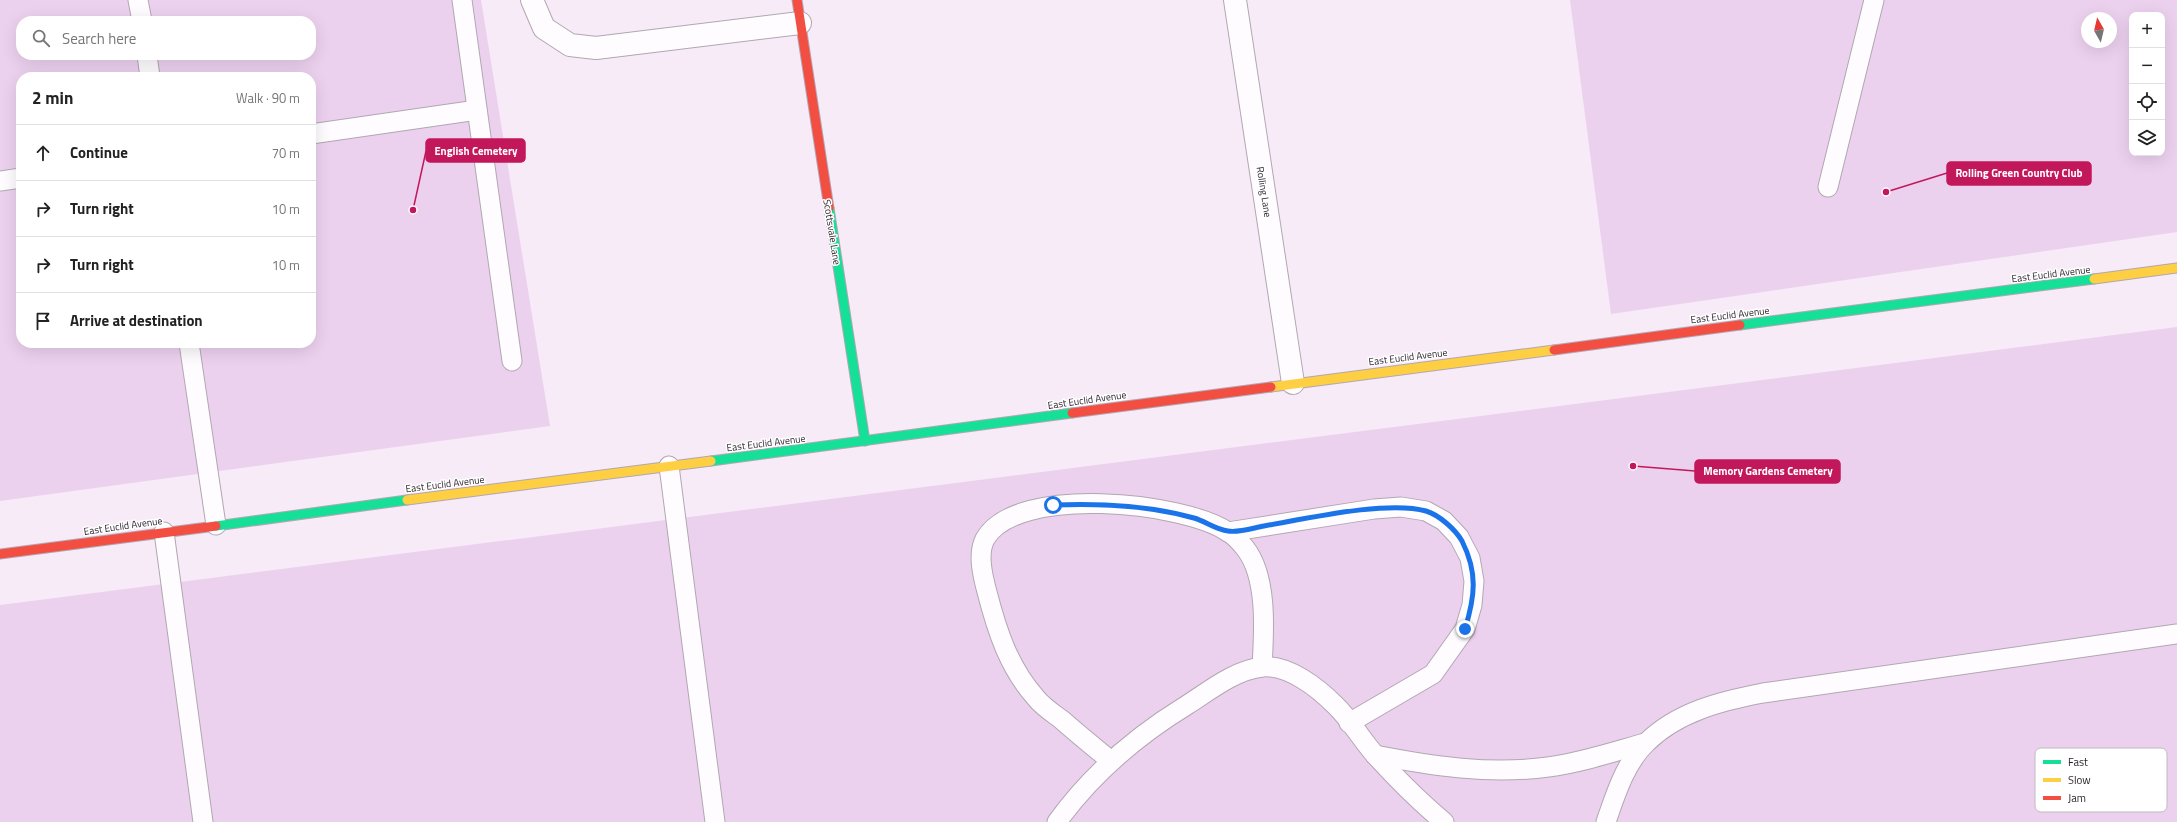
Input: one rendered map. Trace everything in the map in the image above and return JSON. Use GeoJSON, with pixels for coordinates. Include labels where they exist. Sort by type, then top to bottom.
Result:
{"type":"FeatureCollection","features":[{"type":"Feature","properties":{"kind":"main road","name":"Scottsvale Lane"},"geometry":{"type":"LineString","coordinates":[[797,0],[865,441]]}},
{"type":"Feature","properties":{"kind":"main road","name":"East Euclid Avenue"},"geometry":{"type":"LineString","coordinates":[[0,554],[2177,268]]}},
{"type":"Feature","properties":{"kind":"street"},"geometry":{"type":"LineString","coordinates":[[532,0],[544,28],[570,44],[596,48],[800,23]]}},
{"type":"Feature","properties":{"kind":"street","name":"Rolling Lane"},"geometry":{"type":"LineString","coordinates":[[1235,0],[1293,383]]}},
{"type":"Feature","properties":{"kind":"lane"},"geometry":{"type":"LineString","coordinates":[[138,0],[141,16]]}},
{"type":"Feature","properties":{"kind":"lane"},"geometry":{"type":"LineString","coordinates":[[462,0],[512,361]]}},
{"type":"Feature","properties":{"kind":"lane"},"geometry":{"type":"LineString","coordinates":[[1828,186],[1874,0]]}},
{"type":"Feature","properties":{"kind":"lane"},"geometry":{"type":"LineString","coordinates":[[148,60],[149,72]]}},
{"type":"Feature","properties":{"kind":"lane"},"geometry":{"type":"LineString","coordinates":[[316,133],[477,110]]}},
{"type":"Feature","properties":{"kind":"lane"},"geometry":{"type":"LineString","coordinates":[[0,181],[16,179]]}},
{"type":"Feature","properties":{"kind":"lane"},"geometry":{"type":"LineString","coordinates":[[190,348],[216,525]]}},
{"type":"Feature","properties":{"kind":"lane"},"geometry":{"type":"LineString","coordinates":[[669,466],[715,822]]}},
{"type":"Feature","properties":{"kind":"lane"},"geometry":{"type":"LineString","coordinates":[[1111,762],[1037,699],[1019,676],[1006,651],[999,632],[983,574],[982,553],[985,540],[993,530],[1006,521],[1028,511],[1053,505],[1097,503],[1142,507],[1195,518],[1228,532],[1246,549],[1255,569],[1262,600],[1264,630],[1262,666]]}},
{"type":"Feature","properties":{"kind":"lane"},"geometry":{"type":"LineString","coordinates":[[1228,532],[1374,509],[1401,507],[1426,511],[1444,521],[1459,536],[1470,558],[1474,581],[1472,605],[1465,629],[1433,674],[1349,723]]}},
{"type":"Feature","properties":{"kind":"lane"},"geometry":{"type":"LineString","coordinates":[[164,532],[203,822]]}},
{"type":"Feature","properties":{"kind":"lane"},"geometry":{"type":"LineString","coordinates":[[1606,822],[1628,768],[1645,743],[1662,730],[1692,712],[1724,700],[1763,693],[2177,634]]}},
{"type":"Feature","properties":{"kind":"lane"},"geometry":{"type":"LineString","coordinates":[[1057,822],[1111,762],[1163,720],[1236,675],[1262,666],[1274,667],[1289,672],[1312,685],[1336,705],[1375,755],[1414,797],[1444,822]]}},
{"type":"Feature","properties":{"kind":"lane"},"geometry":{"type":"LineString","coordinates":[[1375,755],[1459,768],[1507,771],[1549,767],[1645,743]]}},
{"type":"Feature","properties":{"kind":"shaded area"},"geometry":{"type":"Polygon","coordinates":[[[0,0],[481,0],[550,426],[0,501],[0,0]]]}},
{"type":"Feature","properties":{"kind":"shaded area"},"geometry":{"type":"Polygon","coordinates":[[[1570,0],[2177,0],[2177,232],[1611,314],[1570,0]]]}},
{"type":"Feature","properties":{"kind":"shaded area"},"geometry":{"type":"Polygon","coordinates":[[[2177,327],[2177,822],[0,822],[0,605],[2177,327]]]}},
{"type":"Feature","properties":{"kind":"traffic: fast"},"geometry":{"type":"LineString","coordinates":[[829,208],[865,441]]}},
{"type":"Feature","properties":{"kind":"traffic: fast"},"geometry":{"type":"LineString","coordinates":[[1740,325],[2094,279]]}},
{"type":"Feature","properties":{"kind":"traffic: fast"},"geometry":{"type":"LineString","coordinates":[[711,461],[1072,413]]}},
{"type":"Feature","properties":{"kind":"traffic: fast"},"geometry":{"type":"LineString","coordinates":[[216,526],[407,500]]}},
{"type":"Feature","properties":{"kind":"traffic: slow"},"geometry":{"type":"LineString","coordinates":[[2094,279],[2177,268]]}},
{"type":"Feature","properties":{"kind":"traffic: slow"},"geometry":{"type":"LineString","coordinates":[[1271,387],[1554,350]]}},
{"type":"Feature","properties":{"kind":"traffic: slow"},"geometry":{"type":"LineString","coordinates":[[407,500],[711,461]]}},
{"type":"Feature","properties":{"kind":"traffic: jam"},"geometry":{"type":"LineString","coordinates":[[797,0],[829,208]]}},
{"type":"Feature","properties":{"kind":"traffic: jam"},"geometry":{"type":"LineString","coordinates":[[1554,350],[1740,325]]}},
{"type":"Feature","properties":{"kind":"traffic: jam"},"geometry":{"type":"LineString","coordinates":[[1072,413],[1271,387]]}},
{"type":"Feature","properties":{"kind":"traffic: jam"},"geometry":{"type":"LineString","coordinates":[[0,554],[216,526]]}},
{"type":"Feature","properties":{"kind":"place","name":"Rolling Green Country Club"},"geometry":{"type":"Point","coordinates":[1886,192]}},
{"type":"Feature","properties":{"kind":"place","name":"English Cemetery"},"geometry":{"type":"Point","coordinates":[413,210]}},
{"type":"Feature","properties":{"kind":"place","name":"Memory Gardens Cemetery"},"geometry":{"type":"Point","coordinates":[1633,466]}},
{"type":"Feature","properties":{"kind":"route"},"geometry":{"type":"LineString","coordinates":[[1053,505],[1097,503],[1142,507],[1195,518],[1228,532],[1374,509],[1401,507],[1426,511],[1444,521],[1459,536],[1470,558],[1474,581],[1472,605],[1465,629]]}}]}
